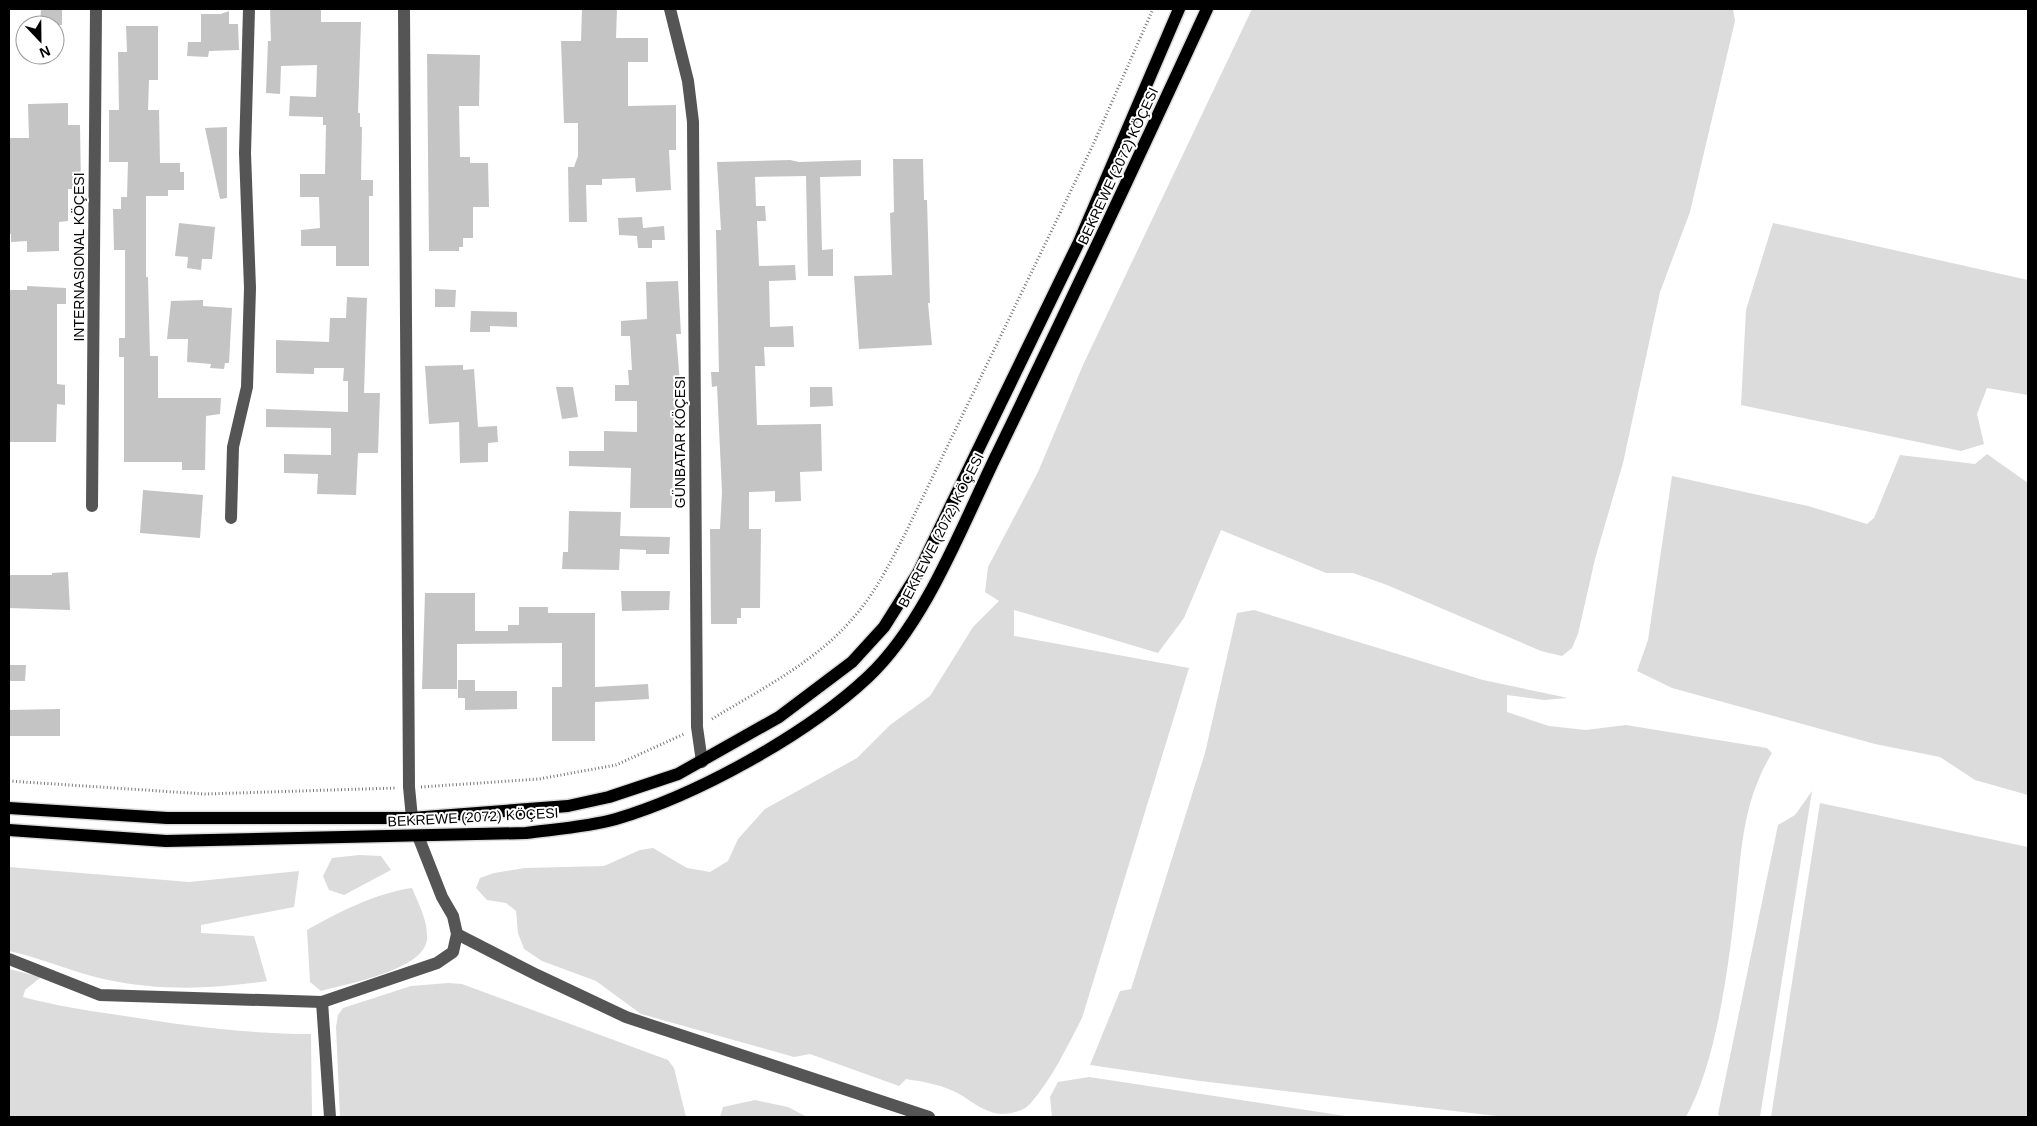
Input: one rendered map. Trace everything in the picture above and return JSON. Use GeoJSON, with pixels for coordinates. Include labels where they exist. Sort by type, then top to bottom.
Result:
{"type":"FeatureCollection","features":[{"type":"Feature","properties":{"kind":"main road","name":"BEKREWE (2072) KÖÇESI"},"geometry":{"type":"LineString","coordinates":[[9,808],[167,818],[412,818],[568,806],[609,797],[678,774],[778,717],[852,662],[884,627],[918,573],[1079,242],[1178,9]]}},
{"type":"Feature","properties":{"kind":"main road","name":"BEKREWE (2072) KÖÇESI"},"geometry":{"type":"LineString","coordinates":[[9,830],[166,842],[526,833],[616,819],[685,793],[739,766],[832,706],[869,676],[901,638],[934,584],[1096,248],[1207,9]]}},
{"type":"Feature","properties":{"kind":"street","name":"INTERNASIONAL KÖÇESI"},"geometry":{"type":"LineString","coordinates":[[92,506],[96,9]]}},
{"type":"Feature","properties":{"kind":"street"},"geometry":{"type":"LineString","coordinates":[[231,518],[233,446],[248,377],[250,288],[245,152],[249,9]]}},
{"type":"Feature","properties":{"kind":"street"},"geometry":{"type":"LineString","coordinates":[[404,9],[409,787],[412,818]]}},
{"type":"Feature","properties":{"kind":"street","name":"GÜNBATAR KÖÇESI"},"geometry":{"type":"LineString","coordinates":[[670,9],[688,81],[693,122],[697,728],[702,762]]}},
{"type":"Feature","properties":{"kind":"street"},"geometry":{"type":"LineString","coordinates":[[9,959],[100,995],[322,1002],[437,964],[453,952],[457,934],[453,916],[442,897],[418,836]]}},
{"type":"Feature","properties":{"kind":"street"},"geometry":{"type":"LineString","coordinates":[[457,934],[537,976],[626,1017],[928,1117]]}},
{"type":"Feature","properties":{"kind":"street"},"geometry":{"type":"LineString","coordinates":[[322,1002],[330,1117]]}},
{"type":"Feature","properties":{"kind":"path"},"geometry":{"type":"LineString","coordinates":[[9,781],[205,794],[409,787],[539,779],[616,765],[654,750],[697,728],[813,656],[854,617],[882,577],[906,532],[1092,147],[1153,9]]}},
{"type":"Feature","properties":{"kind":"shaded area"},"geometry":{"type":"Polygon","coordinates":[[[1252,9],[1733,9],[1735,21],[1690,212],[1660,292],[1623,463],[1595,559],[1578,634],[1572,648],[1562,656],[1541,651],[1387,585],[1353,573],[1326,573],[1221,530],[1184,618],[1158,653],[1014,610],[1014,636],[1189,668],[1082,1018],[1059,1063],[1045,1084],[1030,1104],[1017,1112],[1006,1114],[991,1112],[955,1092],[934,1084],[906,1079],[899,1086],[810,1054],[794,1057],[641,1014],[596,981],[542,961],[524,949],[518,933],[516,911],[506,903],[487,900],[476,888],[480,878],[494,873],[525,868],[604,866],[640,850],[653,848],[687,868],[710,872],[728,861],[738,839],[765,809],[857,758],[890,725],[930,696],[973,627],[999,601],[985,592],[988,567],[1038,472],[1083,365],[1252,9]]]}},
{"type":"Feature","properties":{"kind":"shaded area"},"geometry":{"type":"Polygon","coordinates":[[[1773,223],[2028,280],[2028,395],[1987,388],[1977,414],[1984,444],[1961,451],[1741,405],[1746,310],[1773,223]]]}},
{"type":"Feature","properties":{"kind":"shaded area"},"geometry":{"type":"Polygon","coordinates":[[[1987,454],[2028,483],[2028,795],[1975,780],[1940,757],[1875,744],[1672,688],[1637,671],[1648,640],[1672,476],[1808,506],[1867,524],[1874,518],[1900,455],[1975,464],[1987,454]]]}},
{"type":"Feature","properties":{"kind":"shaded area"},"geometry":{"type":"Polygon","coordinates":[[[1254,610],[1483,680],[1568,698],[1544,700],[1507,695],[1507,712],[1549,726],[1586,730],[1626,725],[1767,748],[1772,753],[1762,771],[1749,806],[1742,842],[1730,953],[1714,1041],[1697,1094],[1686,1117],[1505,1117],[1200,1081],[1090,1065],[1120,991],[1131,989],[1205,753],[1237,613],[1254,610]]]}},
{"type":"Feature","properties":{"kind":"shaded area"},"geometry":{"type":"Polygon","coordinates":[[[1812,791],[1760,1117],[1720,1117],[1718,1114],[1778,825],[1795,815],[1812,791]]]}},
{"type":"Feature","properties":{"kind":"shaded area"},"geometry":{"type":"Polygon","coordinates":[[[1820,803],[2028,847],[2028,1117],[1771,1117],[1820,803]]]}},
{"type":"Feature","properties":{"kind":"shaded area"},"geometry":{"type":"Polygon","coordinates":[[[359,855],[381,856],[391,870],[344,895],[329,890],[323,876],[332,858],[359,855]]]}},
{"type":"Feature","properties":{"kind":"shaded area"},"geometry":{"type":"Polygon","coordinates":[[[9,867],[189,882],[299,871],[294,907],[201,925],[201,933],[254,936],[267,981],[228,986],[188,988],[147,986],[108,980],[9,951],[9,867]]]}},
{"type":"Feature","properties":{"kind":"shaded area"},"geometry":{"type":"Polygon","coordinates":[[[412,888],[426,926],[427,939],[423,950],[413,959],[399,967],[365,980],[321,991],[310,982],[307,930],[371,899],[412,888]]]}},
{"type":"Feature","properties":{"kind":"shaded area"},"geometry":{"type":"Polygon","coordinates":[[[9,969],[41,977],[25,990],[23,997],[48,1003],[194,1026],[264,1033],[311,1034],[312,1117],[9,1117],[9,969]]]}},
{"type":"Feature","properties":{"kind":"shaded area"},"geometry":{"type":"Polygon","coordinates":[[[448,983],[462,984],[668,1060],[674,1068],[686,1117],[340,1117],[336,1027],[338,1015],[343,1008],[411,986],[448,983]]]}},
{"type":"Feature","properties":{"kind":"shaded area"},"geometry":{"type":"Polygon","coordinates":[[[1089,1077],[1352,1117],[1052,1117],[1050,1097],[1058,1082],[1089,1077]]]}},
{"type":"Feature","properties":{"kind":"shaded area"},"geometry":{"type":"Polygon","coordinates":[[[755,1100],[788,1107],[807,1117],[720,1117],[723,1107],[755,1100]]]}},
{"type":"Feature","properties":{"kind":"building"},"geometry":{"type":"Polygon","coordinates":[[[41,9],[62,9],[62,15],[41,15],[41,9]]]}},
{"type":"Feature","properties":{"kind":"building"},"geometry":{"type":"Polygon","coordinates":[[[270,9],[321,9],[321,22],[361,22],[358,113],[360,113],[360,127],[362,127],[361,180],[373,180],[373,196],[369,196],[369,266],[336,266],[336,246],[301,246],[301,230],[320,228],[319,197],[300,197],[300,174],[325,174],[326,125],[323,125],[323,117],[289,116],[290,96],[316,97],[317,65],[281,66],[280,94],[266,93],[268,41],[271,41],[270,9]]]}},
{"type":"Feature","properties":{"kind":"building"},"geometry":{"type":"Polygon","coordinates":[[[582,9],[617,9],[616,38],[648,38],[648,62],[628,62],[628,106],[676,105],[676,150],[669,150],[671,190],[636,192],[635,178],[602,179],[602,185],[586,185],[587,222],[569,222],[568,167],[574,167],[578,156],[578,123],[564,123],[561,41],[581,41],[582,9]]]}},
{"type":"Feature","properties":{"kind":"building"},"geometry":{"type":"Polygon","coordinates":[[[229,11],[229,24],[238,24],[239,50],[209,51],[208,57],[187,56],[188,42],[201,42],[201,14],[221,14],[229,11]]]}},
{"type":"Feature","properties":{"kind":"building"},"geometry":{"type":"Polygon","coordinates":[[[126,26],[158,26],[158,80],[149,80],[148,110],[159,110],[160,163],[180,163],[180,172],[184,172],[184,190],[168,190],[168,196],[146,196],[146,277],[148,277],[150,356],[158,356],[158,398],[221,398],[220,414],[206,416],[205,470],[182,470],[182,462],[124,462],[124,357],[119,357],[119,338],[125,338],[125,250],[114,250],[113,209],[121,209],[121,197],[127,197],[128,162],[109,162],[109,110],[119,110],[118,52],[127,52],[126,26]]]}},
{"type":"Feature","properties":{"kind":"building"},"geometry":{"type":"Polygon","coordinates":[[[427,54],[480,55],[479,106],[459,106],[460,157],[470,157],[470,163],[488,163],[489,207],[473,207],[473,238],[463,238],[463,247],[459,247],[459,251],[429,251],[427,54]]]}},
{"type":"Feature","properties":{"kind":"building"},"geometry":{"type":"Polygon","coordinates":[[[68,103],[68,125],[80,125],[81,189],[68,189],[68,221],[59,222],[59,251],[27,252],[27,241],[11,242],[11,234],[9,234],[9,138],[29,138],[28,104],[68,103]]]}},
{"type":"Feature","properties":{"kind":"building"},"geometry":{"type":"Polygon","coordinates":[[[227,127],[227,198],[220,199],[205,128],[227,127]]]}},
{"type":"Feature","properties":{"kind":"building"},"geometry":{"type":"Polygon","coordinates":[[[893,159],[923,159],[924,200],[927,200],[930,303],[928,303],[932,345],[859,349],[854,276],[892,275],[890,213],[894,212],[893,159]]]}},
{"type":"Feature","properties":{"kind":"building"},"geometry":{"type":"Polygon","coordinates":[[[790,160],[799,162],[861,160],[861,176],[820,177],[822,250],[833,249],[833,276],[808,276],[806,176],[755,177],[756,206],[765,206],[766,221],[757,221],[759,266],[795,265],[796,280],[769,281],[770,327],[793,326],[794,347],[764,347],[765,366],[755,366],[757,425],[821,424],[822,471],[800,472],[801,501],[775,502],[775,491],[749,492],[749,529],[761,529],[760,608],[741,608],[741,618],[737,618],[737,624],[711,624],[710,529],[720,529],[722,492],[717,386],[712,387],[711,372],[719,372],[716,230],[721,230],[717,162],[790,160]]]}},
{"type":"Feature","properties":{"kind":"building"},"geometry":{"type":"Polygon","coordinates":[[[642,217],[643,228],[664,226],[665,240],[652,240],[652,248],[638,248],[637,236],[619,235],[618,218],[642,217]]]}},
{"type":"Feature","properties":{"kind":"building"},"geometry":{"type":"Polygon","coordinates":[[[179,223],[215,227],[212,259],[202,259],[201,270],[187,268],[188,257],[175,256],[179,223]]]}},
{"type":"Feature","properties":{"kind":"building"},"geometry":{"type":"Polygon","coordinates":[[[678,281],[681,334],[676,334],[680,383],[677,383],[677,429],[674,429],[672,508],[630,508],[631,468],[569,466],[569,451],[604,451],[604,431],[637,432],[637,401],[615,401],[615,385],[629,385],[628,370],[632,370],[630,336],[621,336],[621,321],[647,319],[646,282],[678,281]]]}},
{"type":"Feature","properties":{"kind":"building"},"geometry":{"type":"Polygon","coordinates":[[[27,286],[66,288],[66,304],[57,304],[57,384],[65,385],[65,405],[57,404],[56,442],[9,442],[9,290],[27,290],[27,286]]]}},
{"type":"Feature","properties":{"kind":"building"},"geometry":{"type":"Polygon","coordinates":[[[435,289],[456,290],[455,307],[435,307],[435,289]]]}},
{"type":"Feature","properties":{"kind":"building"},"geometry":{"type":"Polygon","coordinates":[[[347,297],[367,298],[364,393],[380,393],[378,453],[358,453],[356,495],[317,494],[318,474],[284,473],[284,454],[331,455],[331,428],[266,427],[266,409],[348,412],[348,381],[343,381],[344,368],[314,368],[314,374],[276,373],[276,340],[329,342],[330,318],[346,318],[347,297]]]}},
{"type":"Feature","properties":{"kind":"building"},"geometry":{"type":"Polygon","coordinates":[[[203,300],[203,306],[232,308],[229,363],[225,363],[224,369],[210,368],[211,364],[187,362],[188,339],[167,339],[171,301],[203,300]]]}},
{"type":"Feature","properties":{"kind":"building"},"geometry":{"type":"Polygon","coordinates":[[[471,311],[517,312],[517,327],[490,326],[490,332],[470,332],[471,311]]]}},
{"type":"Feature","properties":{"kind":"building"},"geometry":{"type":"Polygon","coordinates":[[[463,365],[463,370],[474,369],[478,427],[497,426],[498,442],[488,443],[488,462],[460,463],[459,422],[429,424],[425,366],[463,365]]]}},
{"type":"Feature","properties":{"kind":"building"},"geometry":{"type":"Polygon","coordinates":[[[556,387],[573,387],[578,417],[562,419],[556,387]]]}},
{"type":"Feature","properties":{"kind":"building"},"geometry":{"type":"Polygon","coordinates":[[[810,387],[832,387],[833,406],[810,407],[810,387]]]}},
{"type":"Feature","properties":{"kind":"building"},"geometry":{"type":"Polygon","coordinates":[[[143,490],[203,495],[200,538],[140,533],[143,490]]]}},
{"type":"Feature","properties":{"kind":"building"},"geometry":{"type":"Polygon","coordinates":[[[569,511],[621,512],[620,536],[670,537],[669,554],[646,554],[646,550],[620,549],[619,570],[562,569],[563,552],[568,552],[569,511]]]}},
{"type":"Feature","properties":{"kind":"building"},"geometry":{"type":"Polygon","coordinates":[[[68,572],[70,610],[9,608],[9,575],[52,575],[52,573],[68,572]]]}},
{"type":"Feature","properties":{"kind":"building"},"geometry":{"type":"Polygon","coordinates":[[[621,591],[670,591],[669,610],[622,611],[621,591]]]}},
{"type":"Feature","properties":{"kind":"building"},"geometry":{"type":"Polygon","coordinates":[[[425,593],[475,593],[475,631],[508,631],[508,625],[519,625],[519,607],[548,607],[548,613],[595,613],[595,687],[648,684],[649,699],[595,702],[595,741],[552,741],[552,687],[562,687],[562,643],[457,644],[457,689],[422,689],[425,593]]]}},
{"type":"Feature","properties":{"kind":"building"},"geometry":{"type":"Polygon","coordinates":[[[9,665],[26,665],[25,681],[9,681],[9,665]]]}},
{"type":"Feature","properties":{"kind":"building"},"geometry":{"type":"Polygon","coordinates":[[[458,680],[475,680],[475,691],[517,691],[517,709],[465,710],[465,698],[458,698],[458,680]]]}},
{"type":"Feature","properties":{"kind":"building"},"geometry":{"type":"Polygon","coordinates":[[[60,709],[60,736],[9,736],[9,710],[60,709]]]}}]}
